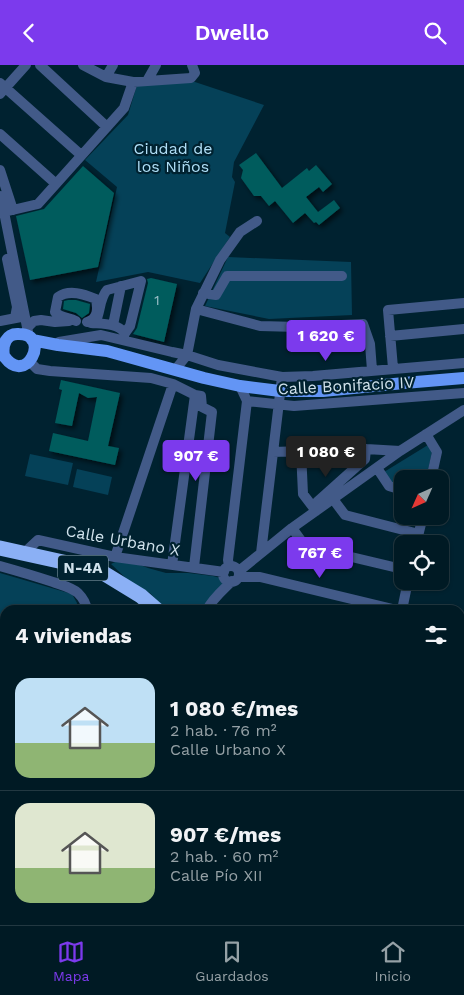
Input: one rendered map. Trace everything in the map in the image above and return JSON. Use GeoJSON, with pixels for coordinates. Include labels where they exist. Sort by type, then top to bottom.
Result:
{"type":"FeatureCollection","features":[{"type":"Feature","properties":{"kind":"highway","name":"N-4A"},"geometry":{"type":"LineString","coordinates":[[0,548],[63,562],[105,574],[141,596],[151,605]]}},
{"type":"Feature","properties":{"kind":"main road"},"geometry":{"type":"LineString","coordinates":[[28,342],[25,364],[14,365],[8,361],[2,350],[7,339],[12,335],[28,342],[107,351],[240,386],[280,391],[323,391],[464,378]]}},
{"type":"Feature","properties":{"kind":"street"},"geometry":{"type":"LineString","coordinates":[[26,65],[2,88],[81,155]]}},
{"type":"Feature","properties":{"kind":"street"},"geometry":{"type":"LineString","coordinates":[[40,65],[107,127]]}},
{"type":"Feature","properties":{"kind":"street"},"geometry":{"type":"LineString","coordinates":[[83,65],[106,77],[133,82],[191,78],[195,73],[192,65]]}},
{"type":"Feature","properties":{"kind":"street"},"geometry":{"type":"LineString","coordinates":[[106,77],[113,65]]}},
{"type":"Feature","properties":{"kind":"street"},"geometry":{"type":"LineString","coordinates":[[147,81],[156,65]]}},
{"type":"Feature","properties":{"kind":"street"},"geometry":{"type":"LineString","coordinates":[[4,205],[38,204],[124,108],[133,82]]}},
{"type":"Feature","properties":{"kind":"street"},"geometry":{"type":"LineString","coordinates":[[0,134],[55,183]]}},
{"type":"Feature","properties":{"kind":"street"},"geometry":{"type":"LineString","coordinates":[[0,170],[20,314],[37,369],[151,378],[173,384],[198,395],[202,407],[212,412],[194,567]]}},
{"type":"Feature","properties":{"kind":"street"},"geometry":{"type":"LineString","coordinates":[[175,370],[188,355],[196,309],[220,259],[240,232],[257,221]]}},
{"type":"Feature","properties":{"kind":"street"},"geometry":{"type":"LineString","coordinates":[[0,223],[4,265],[16,307],[20,314]]}},
{"type":"Feature","properties":{"kind":"street"},"geometry":{"type":"LineString","coordinates":[[203,293],[216,295],[227,275],[342,276]]}},
{"type":"Feature","properties":{"kind":"street"},"geometry":{"type":"LineString","coordinates":[[91,323],[99,317],[103,294],[107,290],[141,281],[130,326],[124,336]]}},
{"type":"Feature","properties":{"kind":"street"},"geometry":{"type":"LineString","coordinates":[[113,325],[120,286]]}},
{"type":"Feature","properties":{"kind":"street"},"geometry":{"type":"LineString","coordinates":[[76,321],[71,318],[62,317],[55,312],[58,297],[62,294],[68,292],[75,293],[96,299],[98,307],[96,316],[91,323]]}},
{"type":"Feature","properties":{"kind":"street"},"geometry":{"type":"LineString","coordinates":[[404,383],[390,336],[388,310],[464,303]]}},
{"type":"Feature","properties":{"kind":"street"},"geometry":{"type":"LineString","coordinates":[[196,309],[260,326],[298,327],[363,324],[370,344],[372,370]]}},
{"type":"Feature","properties":{"kind":"street"},"geometry":{"type":"LineString","coordinates":[[0,321],[20,314]]}},
{"type":"Feature","properties":{"kind":"street"},"geometry":{"type":"LineString","coordinates":[[28,342],[34,321],[41,320],[113,325],[121,328],[124,336]]}},
{"type":"Feature","properties":{"kind":"street"},"geometry":{"type":"LineString","coordinates":[[390,336],[464,329]]}},
{"type":"Feature","properties":{"kind":"street","name":"Calle Bonifacio IV"},"geometry":{"type":"LineString","coordinates":[[55,344],[101,335],[124,336],[218,365],[282,377],[464,363]]}},
{"type":"Feature","properties":{"kind":"street"},"geometry":{"type":"LineString","coordinates":[[261,553],[282,377]]}},
{"type":"Feature","properties":{"kind":"street"},"geometry":{"type":"LineString","coordinates":[[115,557],[173,384]]}},
{"type":"Feature","properties":{"kind":"street"},"geometry":{"type":"LineString","coordinates":[[240,386],[247,401],[228,560],[224,576],[227,580],[236,576],[260,577],[376,605]]}},
{"type":"Feature","properties":{"kind":"street","name":"Calle Bonifacio IV"},"geometry":{"type":"LineString","coordinates":[[247,401],[294,406],[464,393]]}},
{"type":"Feature","properties":{"kind":"street"},"geometry":{"type":"LineString","coordinates":[[172,565],[198,395]]}},
{"type":"Feature","properties":{"kind":"street"},"geometry":{"type":"LineString","coordinates":[[209,605],[236,576],[292,528],[400,451],[464,411]]}},
{"type":"Feature","properties":{"kind":"street"},"geometry":{"type":"LineString","coordinates":[[426,434],[437,452],[433,470]]}},
{"type":"Feature","properties":{"kind":"street"},"geometry":{"type":"LineString","coordinates":[[273,452],[366,449],[400,451]]}},
{"type":"Feature","properties":{"kind":"street"},"geometry":{"type":"LineString","coordinates":[[316,511],[317,502],[365,459],[366,449]]}},
{"type":"Feature","properties":{"kind":"street"},"geometry":{"type":"LineString","coordinates":[[301,451],[303,494],[316,511]]}},
{"type":"Feature","properties":{"kind":"street"},"geometry":{"type":"LineString","coordinates":[[377,468],[389,487],[394,488]]}},
{"type":"Feature","properties":{"kind":"street"},"geometry":{"type":"LineString","coordinates":[[333,499],[345,515],[405,535]]}},
{"type":"Feature","properties":{"kind":"street"},"geometry":{"type":"LineString","coordinates":[[292,528],[306,546],[394,567]]}},
{"type":"Feature","properties":{"kind":"street","name":"Calle Urbano X"},"geometry":{"type":"LineString","coordinates":[[23,554],[38,540],[115,557],[172,565],[226,569]]}},
{"type":"Feature","properties":{"kind":"street"},"geometry":{"type":"LineString","coordinates":[[0,566],[70,588],[83,598],[86,605]]}},
{"type":"Feature","properties":{"kind":"street"},"geometry":{"type":"LineString","coordinates":[[403,605],[406,590]]}},
{"type":"Feature","properties":{"kind":"green space","name":"Ciudad de los Niños"},"geometry":{"type":"Polygon","coordinates":[[[192,81],[264,105],[234,162],[232,177],[235,182],[225,233],[230,237],[200,283],[148,272],[96,282],[117,187],[85,160],[128,115],[137,85],[192,81]]]}},
{"type":"Feature","properties":{"kind":"green space"},"geometry":{"type":"Polygon","coordinates":[[[228,257],[351,262],[352,315],[269,319],[205,306],[228,257]]]}},
{"type":"Feature","properties":{"kind":"green space"},"geometry":{"type":"Polygon","coordinates":[[[428,445],[432,452],[428,470],[394,470],[394,483],[389,482],[384,472],[428,445]]]}},
{"type":"Feature","properties":{"kind":"green space"},"geometry":{"type":"Polygon","coordinates":[[[30,454],[73,463],[68,485],[25,476],[30,454]]]}},
{"type":"Feature","properties":{"kind":"green space"},"geometry":{"type":"Polygon","coordinates":[[[77,469],[112,477],[108,495],[73,487],[77,469]]]}},
{"type":"Feature","properties":{"kind":"green space"},"geometry":{"type":"Polygon","coordinates":[[[123,558],[166,573],[213,576],[232,581],[212,605],[161,605],[150,593],[132,584],[111,564],[123,558]]]}},
{"type":"Feature","properties":{"kind":"green space"},"geometry":{"type":"Polygon","coordinates":[[[0,573],[72,594],[77,603],[77,605],[0,605],[0,573]]]}},
{"type":"Feature","properties":{"kind":"building"},"geometry":{"type":"Polygon","coordinates":[[[256,153],[282,188],[307,168],[309,171],[316,165],[332,184],[323,192],[319,187],[306,197],[318,212],[334,200],[340,208],[319,225],[316,222],[314,223],[305,213],[293,223],[275,201],[269,206],[261,196],[254,196],[241,178],[243,170],[239,165],[256,153]]]}},
{"type":"Feature","properties":{"kind":"building"},"geometry":{"type":"Polygon","coordinates":[[[83,166],[114,193],[98,267],[30,280],[16,216],[44,209],[83,166]]]}},
{"type":"Feature","properties":{"kind":"building"},"geometry":{"type":"Polygon","coordinates":[[[151,278],[177,284],[164,342],[133,334],[137,328],[148,283],[147,279],[151,278]]]}},
{"type":"Feature","properties":{"kind":"building"},"geometry":{"type":"Polygon","coordinates":[[[64,301],[90,304],[89,313],[82,318],[76,313],[63,309],[64,301]]]}},
{"type":"Feature","properties":{"kind":"building"},"geometry":{"type":"Polygon","coordinates":[[[61,380],[120,393],[108,446],[119,448],[115,465],[49,451],[53,433],[88,441],[97,397],[88,398],[79,393],[72,426],[55,423],[62,390],[59,389],[61,380]]]}}]}
